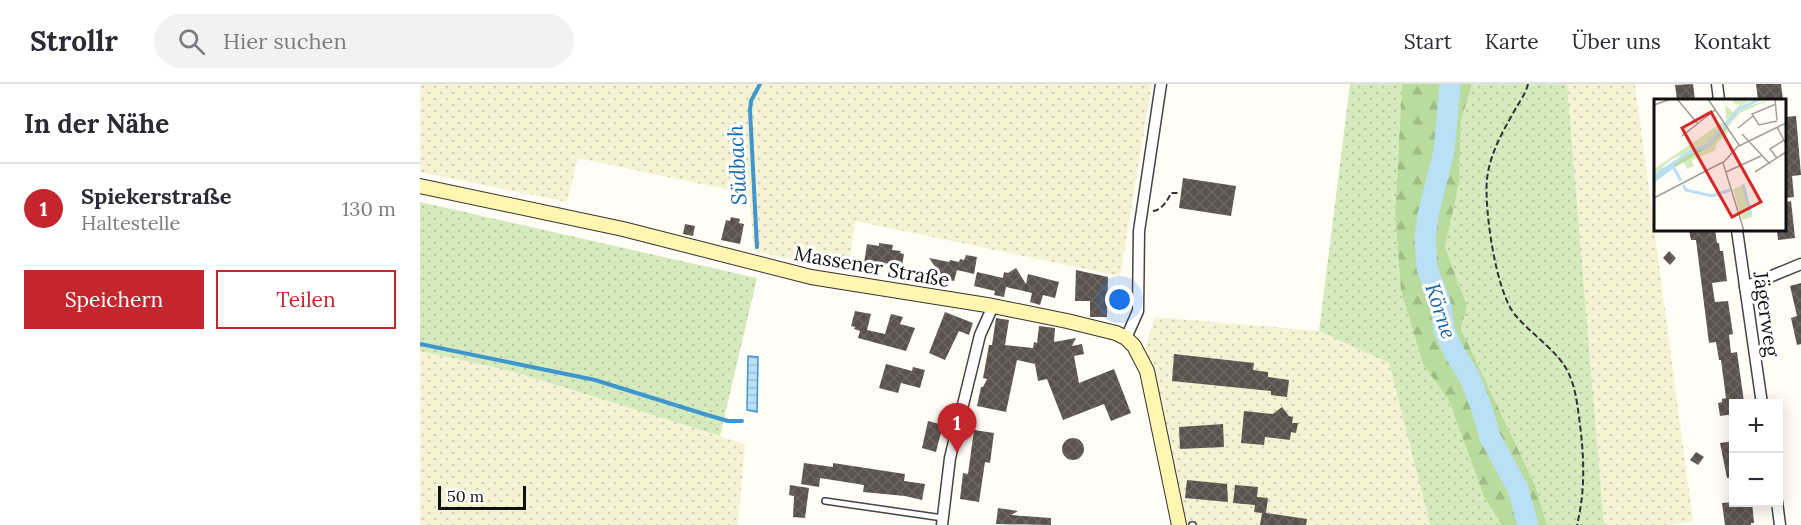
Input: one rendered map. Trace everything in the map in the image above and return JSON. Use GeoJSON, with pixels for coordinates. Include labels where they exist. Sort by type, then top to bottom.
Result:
{"type":"FeatureCollection","features":[{"type":"Feature","properties":{"kind":"main road","name":"Massener Straße"},"geometry":{"type":"LineString","coordinates":[[420,186],[623,229],[812,277],[993,306],[1106,330],[1126,338]]}},
{"type":"Feature","properties":{"kind":"main road"},"geometry":{"type":"LineString","coordinates":[[1126,338],[1134,346],[1147,371],[1179,525]]}},
{"type":"Feature","properties":{"kind":"street"},"geometry":{"type":"LineString","coordinates":[[1126,338],[1138,311],[1137,251],[1161,84]]}},
{"type":"Feature","properties":{"kind":"street"},"geometry":{"type":"LineString","coordinates":[[1717,84],[1719,99]]}},
{"type":"Feature","properties":{"kind":"street","name":"Jägerweg"},"geometry":{"type":"LineString","coordinates":[[1737,231],[1761,399]]}},
{"type":"Feature","properties":{"kind":"street"},"geometry":{"type":"LineString","coordinates":[[1745,287],[1801,264]]}},
{"type":"Feature","properties":{"kind":"street"},"geometry":{"type":"LineString","coordinates":[[943,522],[947,470],[951,451],[980,335],[993,306]]}},
{"type":"Feature","properties":{"kind":"street"},"geometry":{"type":"LineString","coordinates":[[1778,507],[1780,525]]}},
{"type":"Feature","properties":{"kind":"lane"},"geometry":{"type":"LineString","coordinates":[[825,501],[943,522]]}},
{"type":"Feature","properties":{"kind":"path"},"geometry":{"type":"LineString","coordinates":[[1528,84],[1494,147],[1487,180],[1488,212],[1504,296],[1514,314],[1559,358],[1569,373],[1575,392],[1584,479],[1577,525]]}},
{"type":"Feature","properties":{"kind":"path"},"geometry":{"type":"LineString","coordinates":[[1142,213],[1158,211],[1172,193],[1178,193]]}},
{"type":"Feature","properties":{"kind":"shaded area"},"geometry":{"type":"Polygon","coordinates":[[[420,84],[1152,84],[1120,276],[855,221],[849,270],[754,251],[749,194],[578,158],[567,202],[420,172],[420,84]]]}},
{"type":"Feature","properties":{"kind":"shaded area"},"geometry":{"type":"Polygon","coordinates":[[[1567,84],[1635,84],[1693,521],[1669,525],[1604,525],[1567,84]]]}},
{"type":"Feature","properties":{"kind":"shaded area"},"geometry":{"type":"Polygon","coordinates":[[[1155,317],[1319,331],[1389,363],[1430,525],[1184,525],[1143,353],[1155,317]]]}},
{"type":"Feature","properties":{"kind":"shaded area"},"geometry":{"type":"Polygon","coordinates":[[[420,351],[514,372],[745,444],[738,525],[420,525],[420,351]]]}},
{"type":"Feature","properties":{"kind":"green space"},"geometry":{"type":"Polygon","coordinates":[[[1350,84],[1402,84],[1395,214],[1401,291],[1423,364],[1449,401],[1484,497],[1502,525],[1430,525],[1389,363],[1319,331],[1350,84]]]}},
{"type":"Feature","properties":{"kind":"green space"},"geometry":{"type":"Polygon","coordinates":[[[1402,84],[1472,84],[1461,121],[1459,184],[1445,247],[1467,306],[1461,329],[1535,485],[1547,525],[1502,525],[1484,497],[1449,401],[1423,364],[1401,291],[1395,214],[1402,84]]]}},
{"type":"Feature","properties":{"kind":"green space"},"geometry":{"type":"Polygon","coordinates":[[[1472,84],[1567,84],[1604,525],[1547,525],[1535,485],[1461,329],[1467,306],[1445,247],[1459,184],[1461,121],[1472,84]]]}},
{"type":"Feature","properties":{"kind":"green space"},"geometry":{"type":"Polygon","coordinates":[[[420,202],[757,278],[720,436],[514,372],[420,351],[420,202]]]}},
{"type":"Feature","properties":{"kind":"water"},"geometry":{"type":"Polygon","coordinates":[[[748,356],[758,357],[757,412],[747,410],[748,356]]]}},
{"type":"Feature","properties":{"kind":"building"},"geometry":{"type":"Polygon","coordinates":[[[1693,84],[1695,99],[1677,99],[1675,85],[1693,84]]]}},
{"type":"Feature","properties":{"kind":"building"},"geometry":{"type":"Polygon","coordinates":[[[1756,84],[1781,84],[1783,99],[1758,99],[1756,84]]]}},
{"type":"Feature","properties":{"kind":"building"},"geometry":{"type":"Polygon","coordinates":[[[1796,116],[1801,175],[1792,176],[1794,197],[1786,198],[1786,117],[1796,116]]]}},
{"type":"Feature","properties":{"kind":"building"},"geometry":{"type":"Polygon","coordinates":[[[1183,178],[1236,186],[1231,216],[1179,208],[1183,178]]]}},
{"type":"Feature","properties":{"kind":"building"},"geometry":{"type":"Polygon","coordinates":[[[1791,201],[1795,238],[1778,240],[1777,231],[1786,231],[1786,202],[1791,201]]]}},
{"type":"Feature","properties":{"kind":"building"},"geometry":{"type":"Polygon","coordinates":[[[731,217],[740,219],[739,223],[744,224],[740,244],[721,240],[726,220],[730,221],[731,217]]]}},
{"type":"Feature","properties":{"kind":"building"},"geometry":{"type":"Polygon","coordinates":[[[685,224],[695,226],[693,236],[683,234],[685,224]]]}},
{"type":"Feature","properties":{"kind":"building"},"geometry":{"type":"Polygon","coordinates":[[[1689,231],[1715,231],[1720,251],[1723,251],[1727,281],[1712,283],[1715,302],[1728,301],[1733,334],[1729,335],[1731,353],[1737,352],[1744,399],[1729,399],[1729,415],[1720,416],[1718,403],[1726,398],[1721,360],[1719,360],[1716,342],[1709,343],[1696,240],[1691,240],[1689,231]]]}},
{"type":"Feature","properties":{"kind":"building"},"geometry":{"type":"Polygon","coordinates":[[[879,243],[893,245],[892,250],[901,251],[900,253],[904,254],[902,266],[877,262],[877,265],[864,263],[867,244],[879,246],[879,243]]]}},
{"type":"Feature","properties":{"kind":"building"},"geometry":{"type":"Polygon","coordinates":[[[1669,251],[1676,258],[1670,265],[1663,258],[1669,251]]]}},
{"type":"Feature","properties":{"kind":"building"},"geometry":{"type":"Polygon","coordinates":[[[966,255],[977,257],[974,274],[957,270],[954,281],[934,277],[936,268],[929,258],[959,262],[960,259],[964,260],[966,255]]]}},
{"type":"Feature","properties":{"kind":"building"},"geometry":{"type":"Polygon","coordinates":[[[1016,268],[1026,284],[1028,274],[1059,282],[1055,298],[1043,295],[1040,305],[1030,302],[1032,293],[1006,287],[1004,297],[994,295],[995,291],[974,286],[977,272],[1003,278],[1004,272],[1008,273],[1016,268]]]}},
{"type":"Feature","properties":{"kind":"building"},"geometry":{"type":"Polygon","coordinates":[[[1076,270],[1108,277],[1107,317],[1090,317],[1090,301],[1075,301],[1076,270]]]}},
{"type":"Feature","properties":{"kind":"building"},"geometry":{"type":"Polygon","coordinates":[[[1801,283],[1801,344],[1797,345],[1791,318],[1797,316],[1790,286],[1801,283]]]}},
{"type":"Feature","properties":{"kind":"building"},"geometry":{"type":"Polygon","coordinates":[[[855,311],[871,314],[867,330],[885,334],[891,314],[903,317],[900,324],[915,328],[906,351],[858,338],[860,331],[851,326],[855,311]]]}},
{"type":"Feature","properties":{"kind":"building"},"geometry":{"type":"Polygon","coordinates":[[[945,312],[973,323],[969,335],[959,331],[945,360],[929,353],[945,312]]]}},
{"type":"Feature","properties":{"kind":"building"},"geometry":{"type":"Polygon","coordinates":[[[996,318],[1009,320],[1005,345],[1033,348],[1034,342],[1037,343],[1039,326],[1055,328],[1054,342],[1076,338],[1072,346],[1082,344],[1084,354],[1074,356],[1079,383],[1114,369],[1131,413],[1111,421],[1104,404],[1063,420],[1047,379],[1038,381],[1035,364],[1017,360],[1006,412],[977,406],[981,387],[987,379],[983,378],[989,345],[992,345],[996,318]]]}},
{"type":"Feature","properties":{"kind":"building"},"geometry":{"type":"Polygon","coordinates":[[[1174,354],[1254,363],[1253,370],[1268,372],[1268,377],[1289,380],[1287,397],[1271,395],[1271,391],[1172,381],[1174,354]]]}},
{"type":"Feature","properties":{"kind":"building"},"geometry":{"type":"Polygon","coordinates":[[[886,364],[912,371],[913,367],[925,370],[920,388],[901,383],[898,393],[879,388],[886,364]]]}},
{"type":"Feature","properties":{"kind":"building"},"geometry":{"type":"Polygon","coordinates":[[[1282,407],[1289,416],[1293,417],[1292,423],[1298,423],[1296,433],[1291,432],[1290,440],[1265,437],[1264,445],[1241,443],[1244,411],[1273,414],[1282,407]]]}},
{"type":"Feature","properties":{"kind":"building"},"geometry":{"type":"Polygon","coordinates":[[[928,421],[943,425],[936,452],[922,448],[928,421]]]}},
{"type":"Feature","properties":{"kind":"building"},"geometry":{"type":"Polygon","coordinates":[[[1223,424],[1224,447],[1180,449],[1179,427],[1223,424]]]}},
{"type":"Feature","properties":{"kind":"building"},"geometry":{"type":"Polygon","coordinates":[[[974,430],[994,433],[990,463],[985,462],[979,502],[960,499],[963,473],[968,474],[974,430]]]}},
{"type":"Feature","properties":{"kind":"building"},"geometry":{"type":"Polygon","coordinates":[[[1073,438],[1081,441],[1084,449],[1081,457],[1073,460],[1065,457],[1062,449],[1065,441],[1073,438]]]}},
{"type":"Feature","properties":{"kind":"building"},"geometry":{"type":"Polygon","coordinates":[[[1729,442],[1729,478],[1727,478],[1720,443],[1729,442]]]}},
{"type":"Feature","properties":{"kind":"building"},"geometry":{"type":"Polygon","coordinates":[[[1696,452],[1704,457],[1698,465],[1690,460],[1696,452]]]}},
{"type":"Feature","properties":{"kind":"building"},"geometry":{"type":"Polygon","coordinates":[[[804,463],[833,467],[833,463],[905,474],[904,481],[925,484],[922,500],[863,492],[864,485],[820,478],[819,487],[801,484],[804,463]]]}},
{"type":"Feature","properties":{"kind":"building"},"geometry":{"type":"Polygon","coordinates":[[[1187,480],[1227,484],[1228,502],[1185,498],[1187,480]]]}},
{"type":"Feature","properties":{"kind":"building"},"geometry":{"type":"Polygon","coordinates":[[[790,485],[809,488],[805,518],[793,517],[794,496],[789,495],[790,485]]]}},
{"type":"Feature","properties":{"kind":"building"},"geometry":{"type":"Polygon","coordinates":[[[1235,485],[1258,487],[1257,497],[1268,498],[1266,513],[1307,519],[1306,525],[1260,525],[1262,513],[1254,512],[1255,505],[1233,503],[1235,485]]]}},
{"type":"Feature","properties":{"kind":"building"},"geometry":{"type":"Polygon","coordinates":[[[1729,502],[1729,507],[1752,507],[1754,523],[1725,525],[1722,503],[1729,502]]]}},
{"type":"Feature","properties":{"kind":"building"},"geometry":{"type":"Polygon","coordinates":[[[998,508],[1018,511],[1011,515],[1051,518],[1051,525],[996,524],[998,508]]]}},
{"type":"Feature","properties":{"kind":"waterway","name":"Südbach"},"geometry":{"type":"LineString","coordinates":[[757,247],[750,110],[751,101],[760,84]]}},
{"type":"Feature","properties":{"kind":"waterway","name":"Körne"},"geometry":{"type":"LineString","coordinates":[[1450,84],[1444,151],[1428,215],[1425,238],[1427,268],[1440,302],[1444,330],[1469,376],[1490,437],[1518,489],[1528,525]]}},
{"type":"Feature","properties":{"kind":"waterway"},"geometry":{"type":"LineString","coordinates":[[420,344],[595,380],[728,421],[742,421]]}},
{"type":"Feature","properties":{"kind":"place","name":"Spiekerstraße"},"geometry":{"type":"Point","coordinates":[957,453]}}]}
